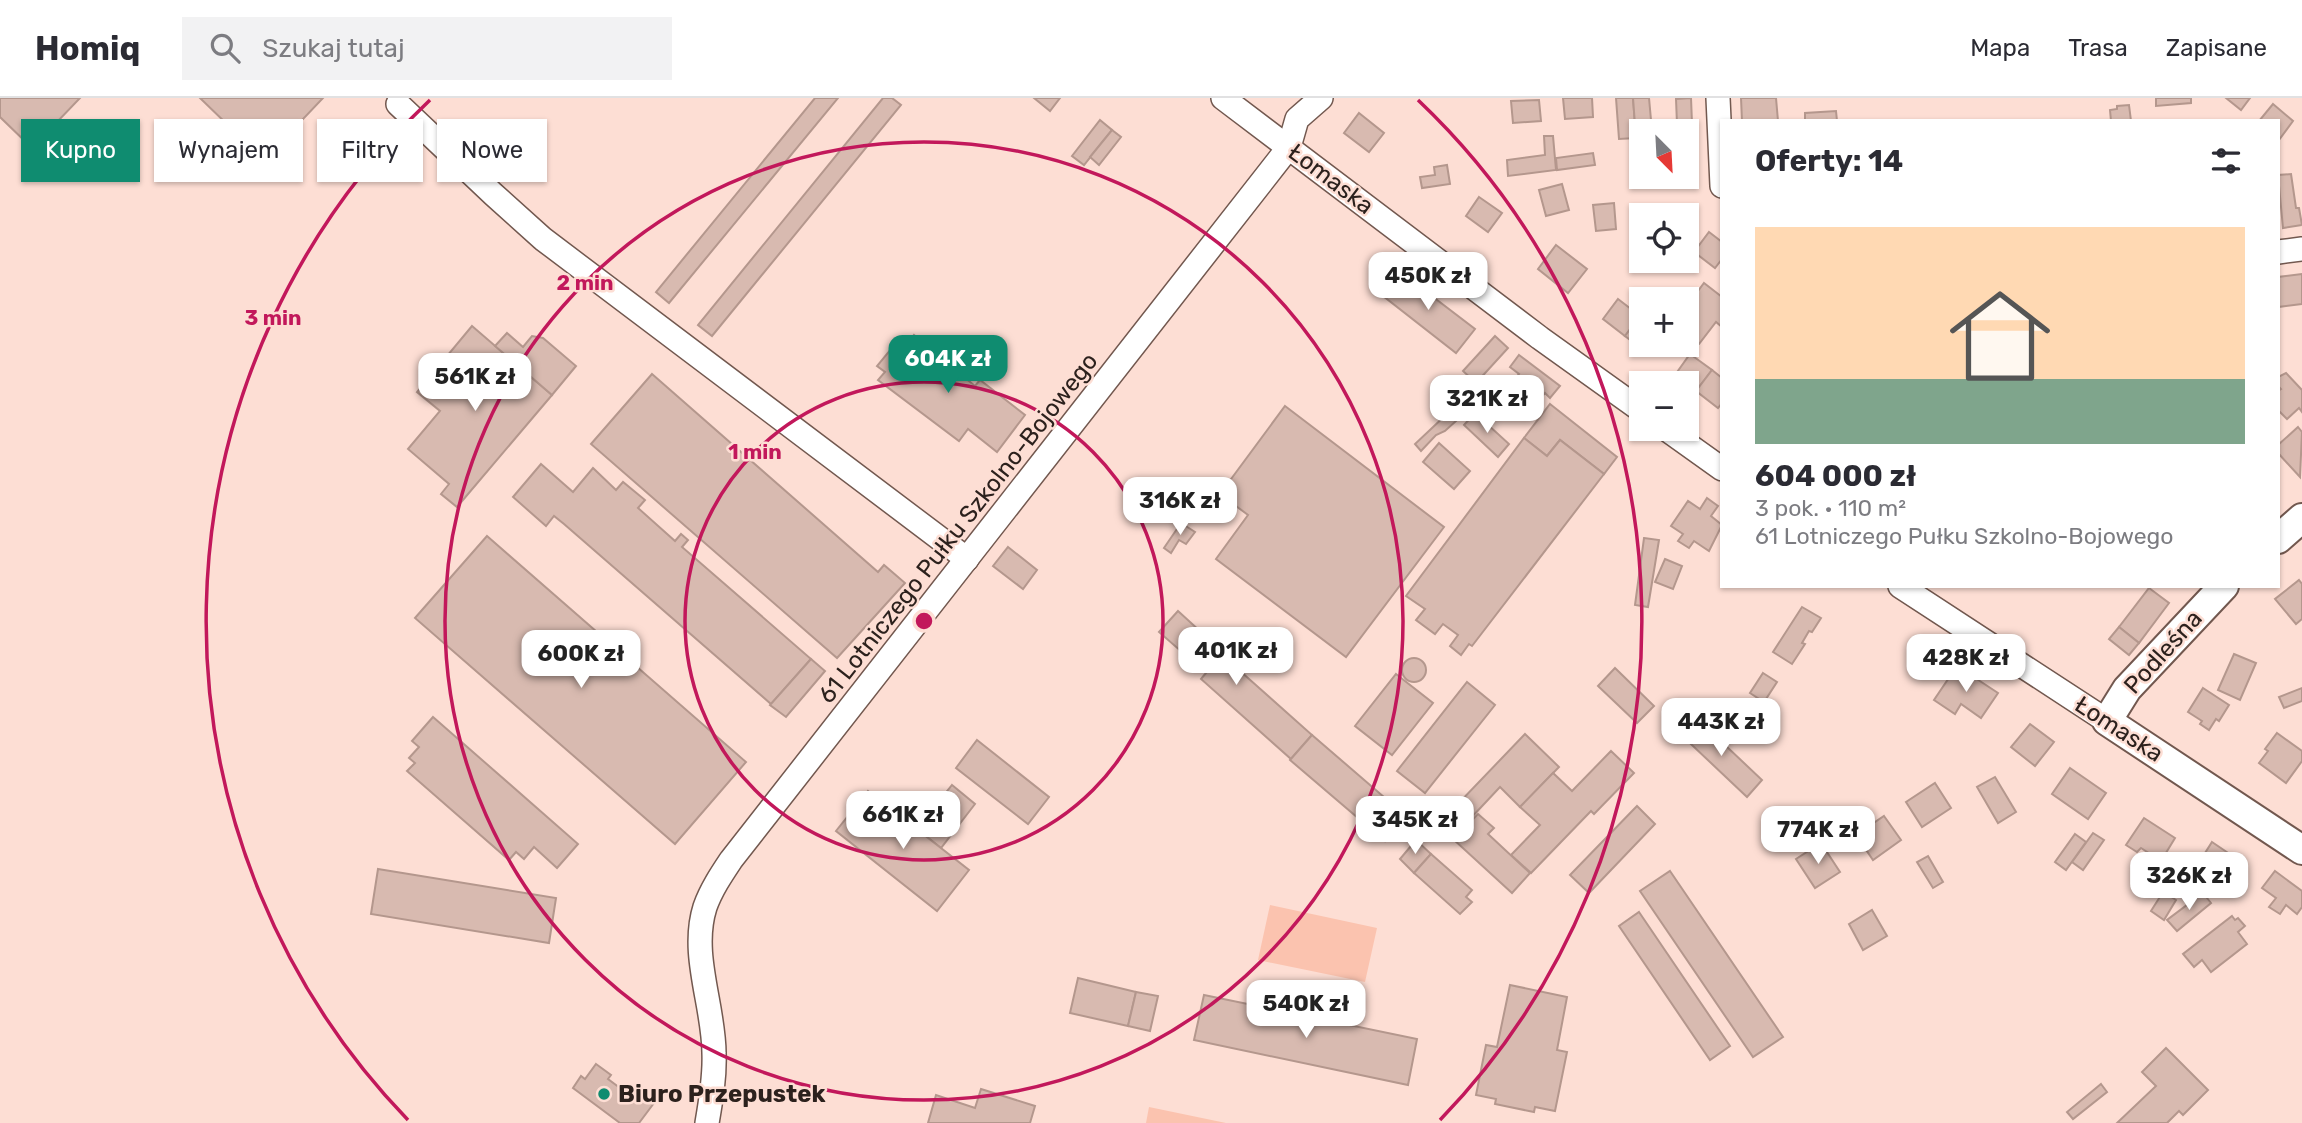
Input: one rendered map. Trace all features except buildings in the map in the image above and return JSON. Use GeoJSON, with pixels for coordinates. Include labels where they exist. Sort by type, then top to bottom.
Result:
{"type":"FeatureCollection","features":[{"type":"Feature","properties":{"kind":"street","name":"Łomaska"},"geometry":{"type":"LineString","coordinates":[[1223,98],[1540,338],[1629,402]]}},
{"type":"Feature","properties":{"kind":"street","name":"61 Lotniczego Pułku Szkolno-Bojowego"},"geometry":{"type":"LineString","coordinates":[[707,1123],[715,1052],[701,952],[701,932],[705,908],[715,884],[731,860],[1289,147],[1297,119],[1321,98]]}},
{"type":"Feature","properties":{"kind":"street"},"geometry":{"type":"LineString","coordinates":[[1718,98],[1720,142]]}},
{"type":"Feature","properties":{"kind":"street"},"geometry":{"type":"LineString","coordinates":[[398,104],[543,239],[967,559]]}},
{"type":"Feature","properties":{"kind":"street"},"geometry":{"type":"LineString","coordinates":[[2280,252],[2302,249]]}},
{"type":"Feature","properties":{"kind":"street"},"geometry":{"type":"LineString","coordinates":[[1683,441],[1720,468]]}},
{"type":"Feature","properties":{"kind":"street"},"geometry":{"type":"LineString","coordinates":[[2280,537],[2302,518]]}},
{"type":"Feature","properties":{"kind":"street","name":"Łomaska"},"geometry":{"type":"LineString","coordinates":[[1903,588],[2302,850]]}},
{"type":"Feature","properties":{"kind":"street","name":"Podleśna"},"geometry":{"type":"LineString","coordinates":[[2106,721],[2127,689],[2213,590]]}},
{"type":"Feature","properties":{"kind":"shaded area"},"geometry":{"type":"Polygon","coordinates":[[[1270,905],[1377,928],[1365,982],[1258,960],[1270,905]]]}},
{"type":"Feature","properties":{"kind":"shaded area"},"geometry":{"type":"Polygon","coordinates":[[[1149,1107],[1226,1123],[1146,1123],[1149,1107]]]}},
{"type":"Feature","properties":{"kind":"place","name":"Biuro Przepustek"},"geometry":{"type":"Point","coordinates":[604,1094]}}]}
